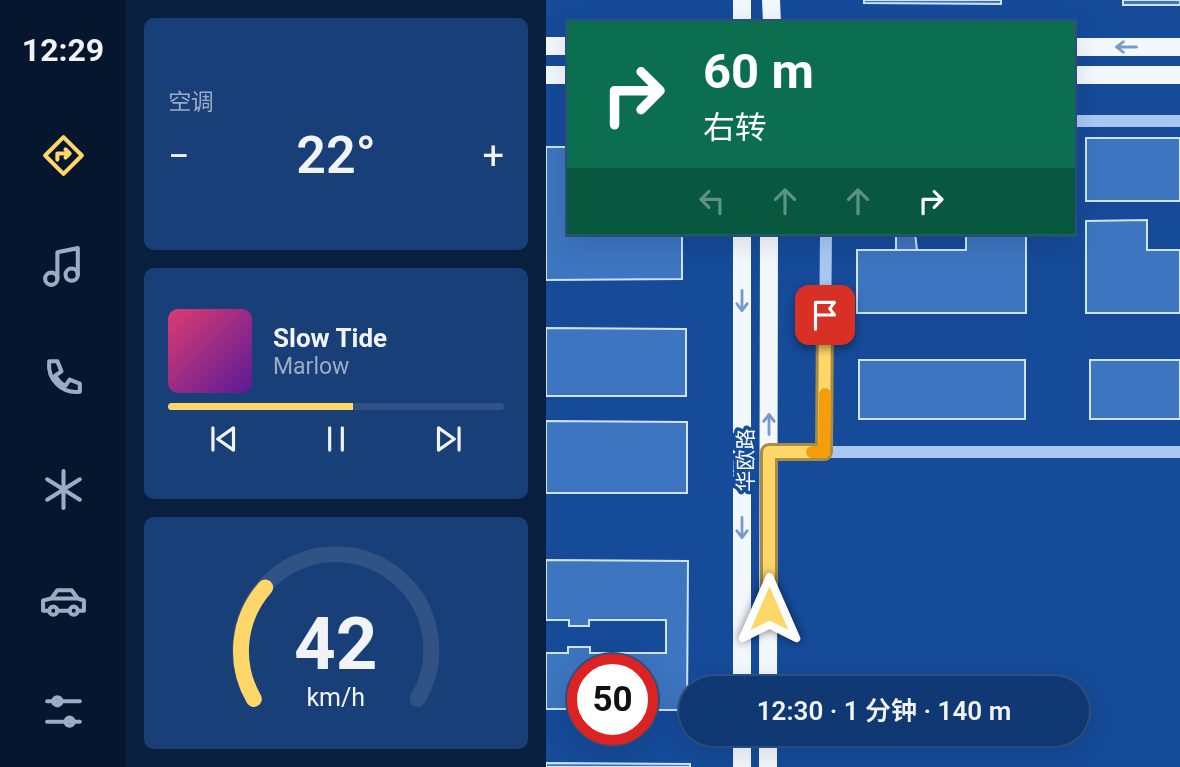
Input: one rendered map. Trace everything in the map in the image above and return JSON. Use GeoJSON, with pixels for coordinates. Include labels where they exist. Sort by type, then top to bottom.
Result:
{"type":"FeatureCollection","features":[{"type":"Feature","properties":{"kind":"main road"},"geometry":{"type":"LineString","coordinates":[[742,0],[742,21]]}},
{"type":"Feature","properties":{"kind":"main road"},"geometry":{"type":"LineString","coordinates":[[771,0],[772,21]]}},
{"type":"Feature","properties":{"kind":"main road"},"geometry":{"type":"LineString","coordinates":[[546,46],[567,46]]}},
{"type":"Feature","properties":{"kind":"main road"},"geometry":{"type":"LineString","coordinates":[[1075,47],[1180,47]]}},
{"type":"Feature","properties":{"kind":"main road"},"geometry":{"type":"LineString","coordinates":[[546,75],[567,75]]}},
{"type":"Feature","properties":{"kind":"main road"},"geometry":{"type":"LineString","coordinates":[[1075,75],[1180,75]]}},
{"type":"Feature","properties":{"kind":"main road","name":"华欧路"},"geometry":{"type":"LineString","coordinates":[[742,235],[742,676]]}},
{"type":"Feature","properties":{"kind":"main road","name":"华欧路"},"geometry":{"type":"LineString","coordinates":[[768,676],[769,235]]}},
{"type":"Feature","properties":{"kind":"main road"},"geometry":{"type":"LineString","coordinates":[[743,746],[743,767]]}},
{"type":"Feature","properties":{"kind":"main road"},"geometry":{"type":"LineString","coordinates":[[768,746],[768,767]]}},
{"type":"Feature","properties":{"kind":"lane"},"geometry":{"type":"LineString","coordinates":[[1075,121],[1180,121]]}},
{"type":"Feature","properties":{"kind":"lane"},"geometry":{"type":"LineString","coordinates":[[824,452],[826,235]]}},
{"type":"Feature","properties":{"kind":"lane"},"geometry":{"type":"LineString","coordinates":[[769,452],[1180,452]]}},
{"type":"Feature","properties":{"kind":"building"},"geometry":{"type":"Polygon","coordinates":[[[864,0],[1001,0],[1001,4],[864,3],[864,0]]]}},
{"type":"Feature","properties":{"kind":"building"},"geometry":{"type":"Polygon","coordinates":[[[1123,0],[1180,0],[1180,5],[1123,5],[1123,0]]]}},
{"type":"Feature","properties":{"kind":"building"},"geometry":{"type":"Polygon","coordinates":[[[1086,138],[1180,138],[1180,201],[1086,201],[1086,138]]]}},
{"type":"Feature","properties":{"kind":"building"},"geometry":{"type":"Polygon","coordinates":[[[546,147],[567,147],[567,235],[682,235],[682,279],[546,280],[546,147]]]}},
{"type":"Feature","properties":{"kind":"building"},"geometry":{"type":"Polygon","coordinates":[[[1147,220],[1147,250],[1180,250],[1180,313],[1086,313],[1086,221],[1147,220]]]}},
{"type":"Feature","properties":{"kind":"building"},"geometry":{"type":"Polygon","coordinates":[[[896,235],[915,235],[917,250],[896,250],[896,235]]]}},
{"type":"Feature","properties":{"kind":"building"},"geometry":{"type":"Polygon","coordinates":[[[966,235],[1026,235],[1026,313],[857,313],[857,250],[966,250],[966,235]]]}},
{"type":"Feature","properties":{"kind":"building"},"geometry":{"type":"Polygon","coordinates":[[[546,328],[686,329],[686,396],[546,396],[546,328]]]}},
{"type":"Feature","properties":{"kind":"building"},"geometry":{"type":"Polygon","coordinates":[[[859,360],[1025,360],[1025,419],[859,419],[859,360]]]}},
{"type":"Feature","properties":{"kind":"building"},"geometry":{"type":"Polygon","coordinates":[[[1090,360],[1180,360],[1180,419],[1090,419],[1090,360]]]}},
{"type":"Feature","properties":{"kind":"building"},"geometry":{"type":"Polygon","coordinates":[[[546,421],[687,422],[687,493],[546,493],[546,421]]]}},
{"type":"Feature","properties":{"kind":"building"},"geometry":{"type":"Polygon","coordinates":[[[546,560],[688,561],[687,676],[679,676],[679,710],[658,710],[658,654],[567,654],[567,709],[546,709],[546,653],[568,653],[568,647],[590,647],[590,653],[666,653],[666,620],[589,620],[589,626],[569,626],[569,620],[546,620],[546,560]]]}},
{"type":"Feature","properties":{"kind":"building"},"geometry":{"type":"Polygon","coordinates":[[[546,763],[690,764],[690,767],[546,767],[546,763]]]}},
{"type":"Feature","properties":{"kind":"slow traffic"},"geometry":{"type":"LineString","coordinates":[[812,452],[824,452],[825,394]]}},
{"type":"Feature","properties":{"kind":"route"},"geometry":{"type":"LineString","coordinates":[[769,609],[769,452],[824,452],[825,315]]}}]}
